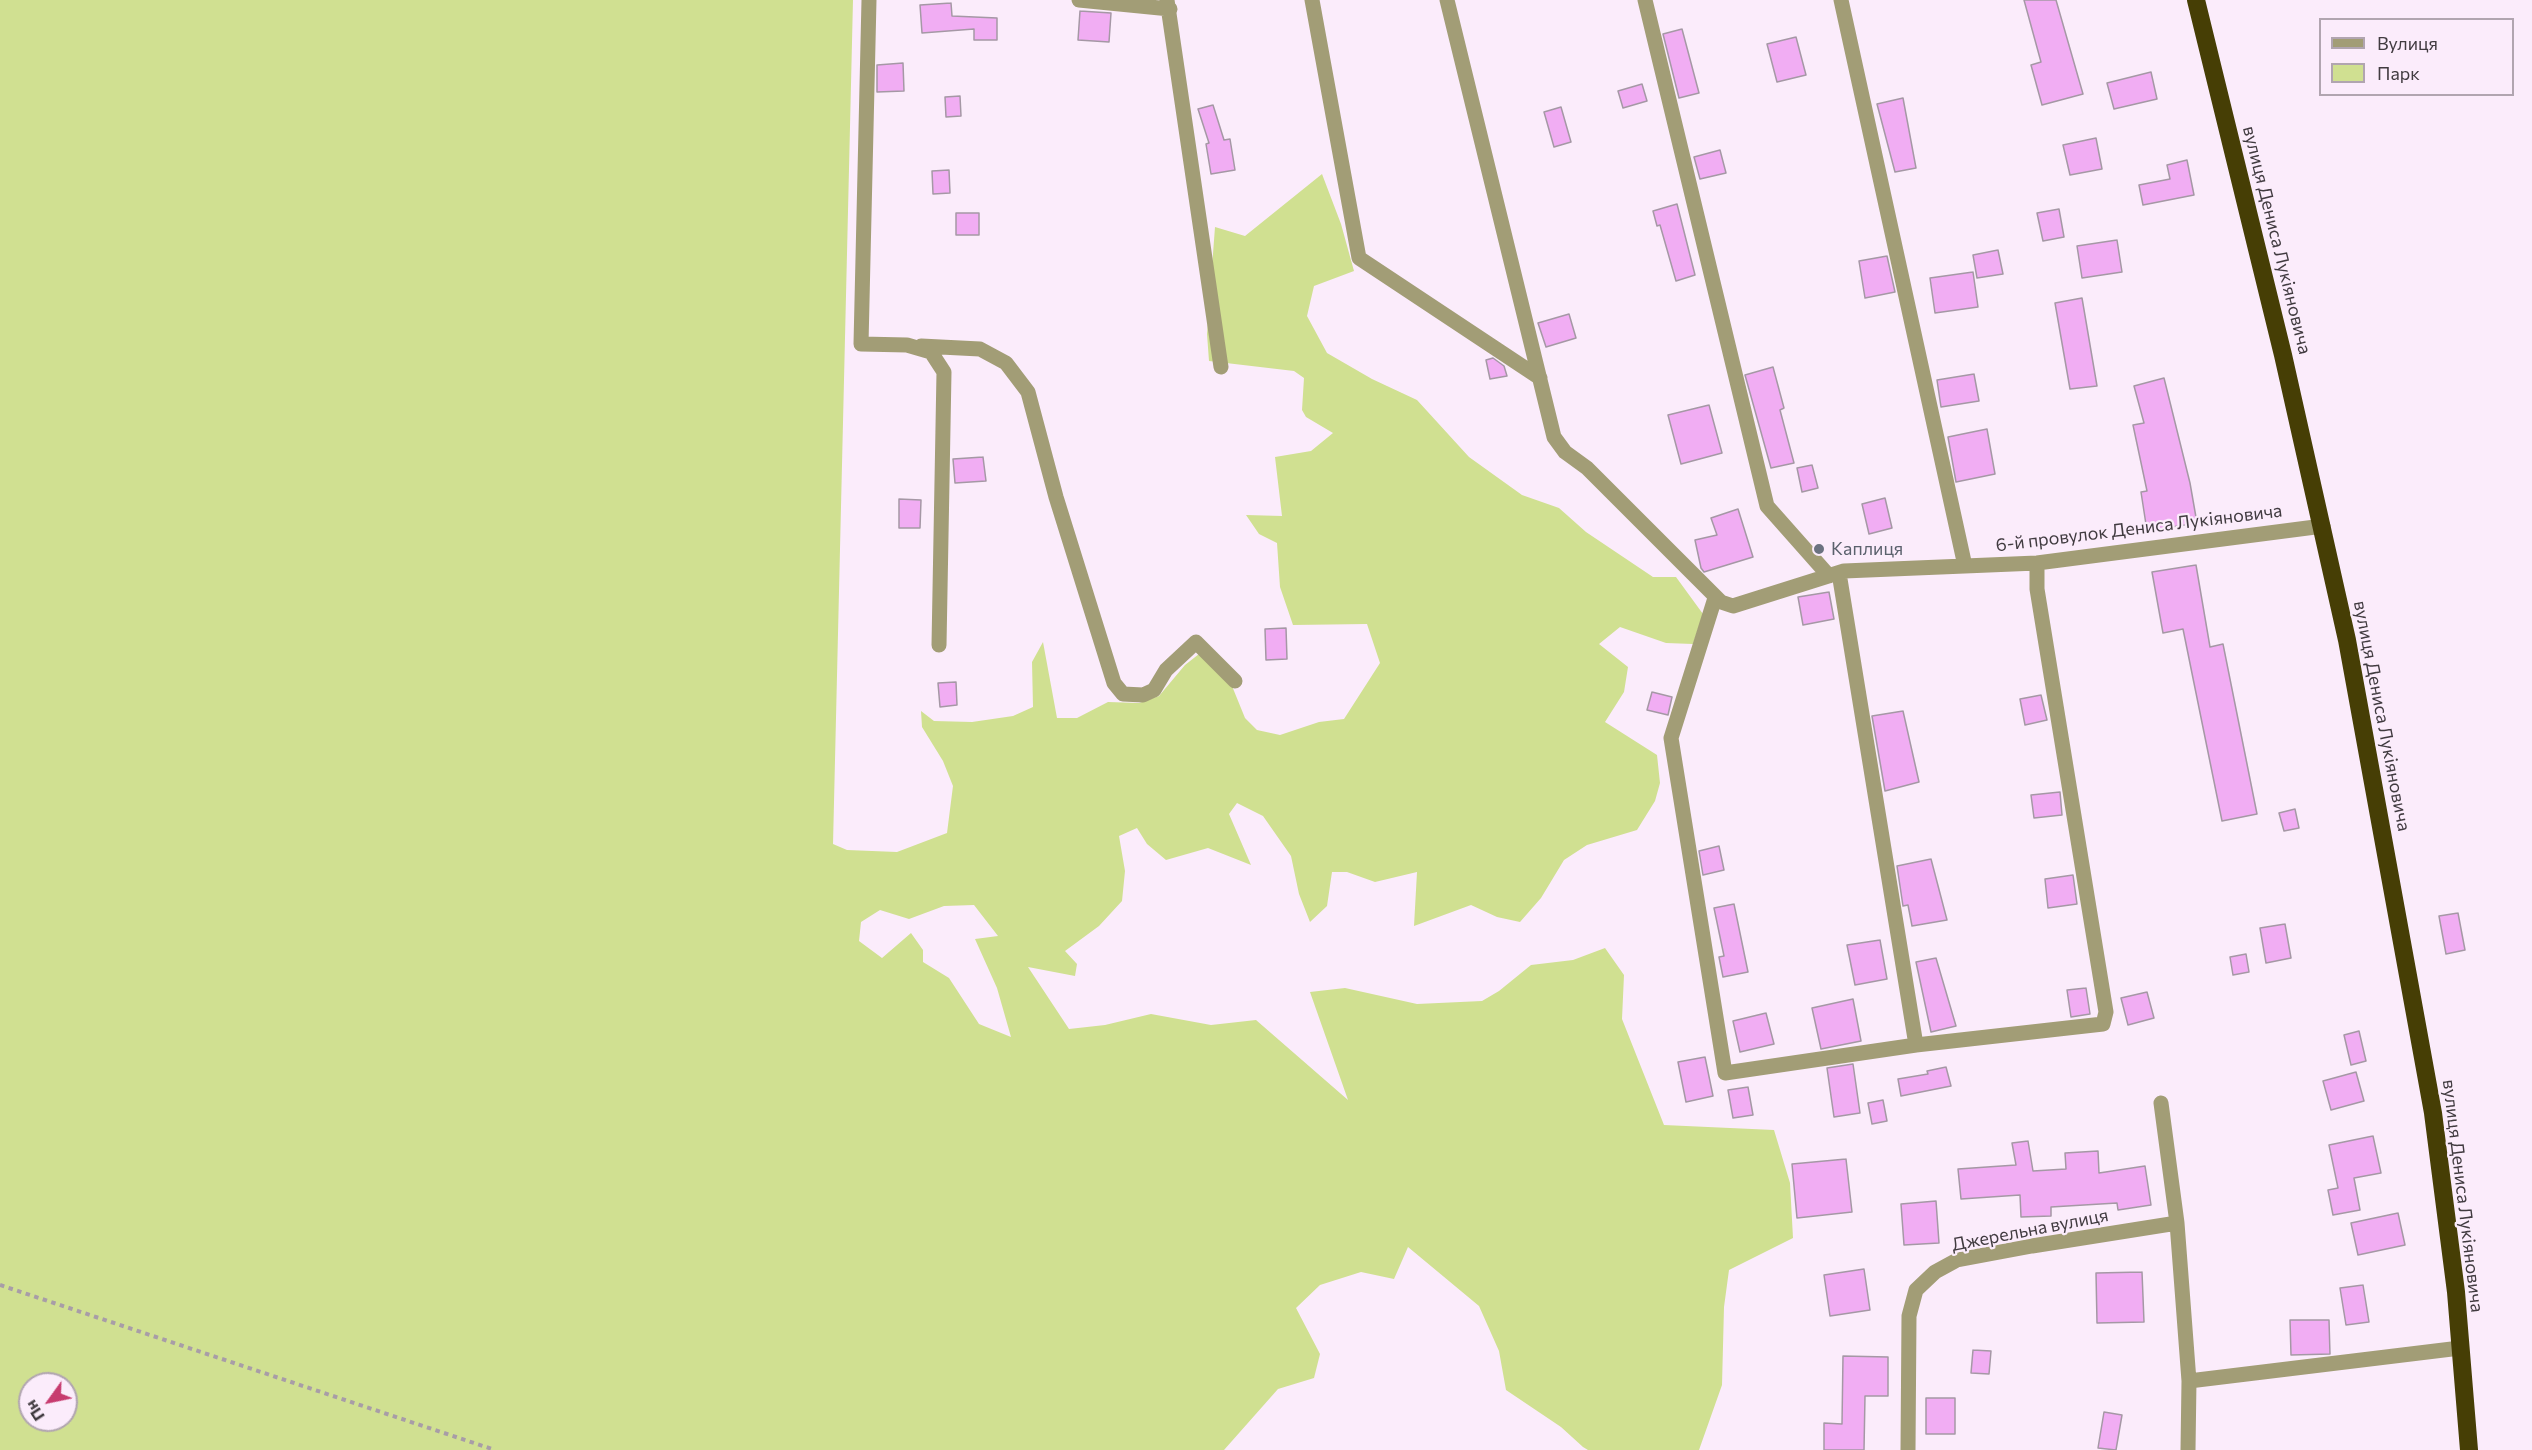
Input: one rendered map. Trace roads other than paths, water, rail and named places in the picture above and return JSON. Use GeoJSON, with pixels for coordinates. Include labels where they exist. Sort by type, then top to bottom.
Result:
{"type":"FeatureCollection","features":[{"type":"Feature","properties":{"kind":"highway","name":"вулиця Дениса Лукіяновича"},"geometry":{"type":"LineString","coordinates":[[2196,0],[2323,526],[2349,652],[2433,1113],[2456,1292],[2469,1450]]}},
{"type":"Feature","properties":{"kind":"street"},"geometry":{"type":"LineString","coordinates":[[869,0],[861,344],[980,349],[1006,363],[1028,392],[1056,497],[1114,684],[1123,694],[1143,695],[1154,690],[1166,670],[1196,642],[1235,681]]}},
{"type":"Feature","properties":{"kind":"street"},"geometry":{"type":"LineString","coordinates":[[1079,0],[1168,4],[1221,367]]}},
{"type":"Feature","properties":{"kind":"street"},"geometry":{"type":"LineString","coordinates":[[1312,0],[1359,258],[1540,378]]}},
{"type":"Feature","properties":{"kind":"street"},"geometry":{"type":"LineString","coordinates":[[1446,0],[1554,437],[1565,452],[1587,468],[1715,597],[1671,738],[1725,1073],[1916,1044],[2103,1024],[2106,1012],[2037,589],[2037,563]]}},
{"type":"Feature","properties":{"kind":"street"},"geometry":{"type":"LineString","coordinates":[[1645,0],[1767,506],[1834,574],[1916,1044]]}},
{"type":"Feature","properties":{"kind":"street"},"geometry":{"type":"LineString","coordinates":[[1841,0],[1965,566]]}},
{"type":"Feature","properties":{"kind":"street"},"geometry":{"type":"LineString","coordinates":[[907,345],[931,352],[944,372],[939,645]]}},
{"type":"Feature","properties":{"kind":"street","name":"6-й провулок Дениса Лукіяновича"},"geometry":{"type":"LineString","coordinates":[[1715,597],[1733,606],[1834,574],[2037,563],[2323,526]]}},
{"type":"Feature","properties":{"kind":"street"},"geometry":{"type":"LineString","coordinates":[[2161,1103],[2177,1224],[2189,1380],[2188,1450]]}},
{"type":"Feature","properties":{"kind":"street","name":"Джерельна вулиця"},"geometry":{"type":"LineString","coordinates":[[1908,1450],[1909,1316],[1916,1290],[1935,1272],[1958,1260],[2032,1246],[2177,1224]]}},
{"type":"Feature","properties":{"kind":"street"},"geometry":{"type":"LineString","coordinates":[[2189,1380],[2460,1348]]}},
{"type":"Feature","properties":{"kind":"place","name":"Каплиця"},"geometry":{"type":"Point","coordinates":[1819,549]}}]}
